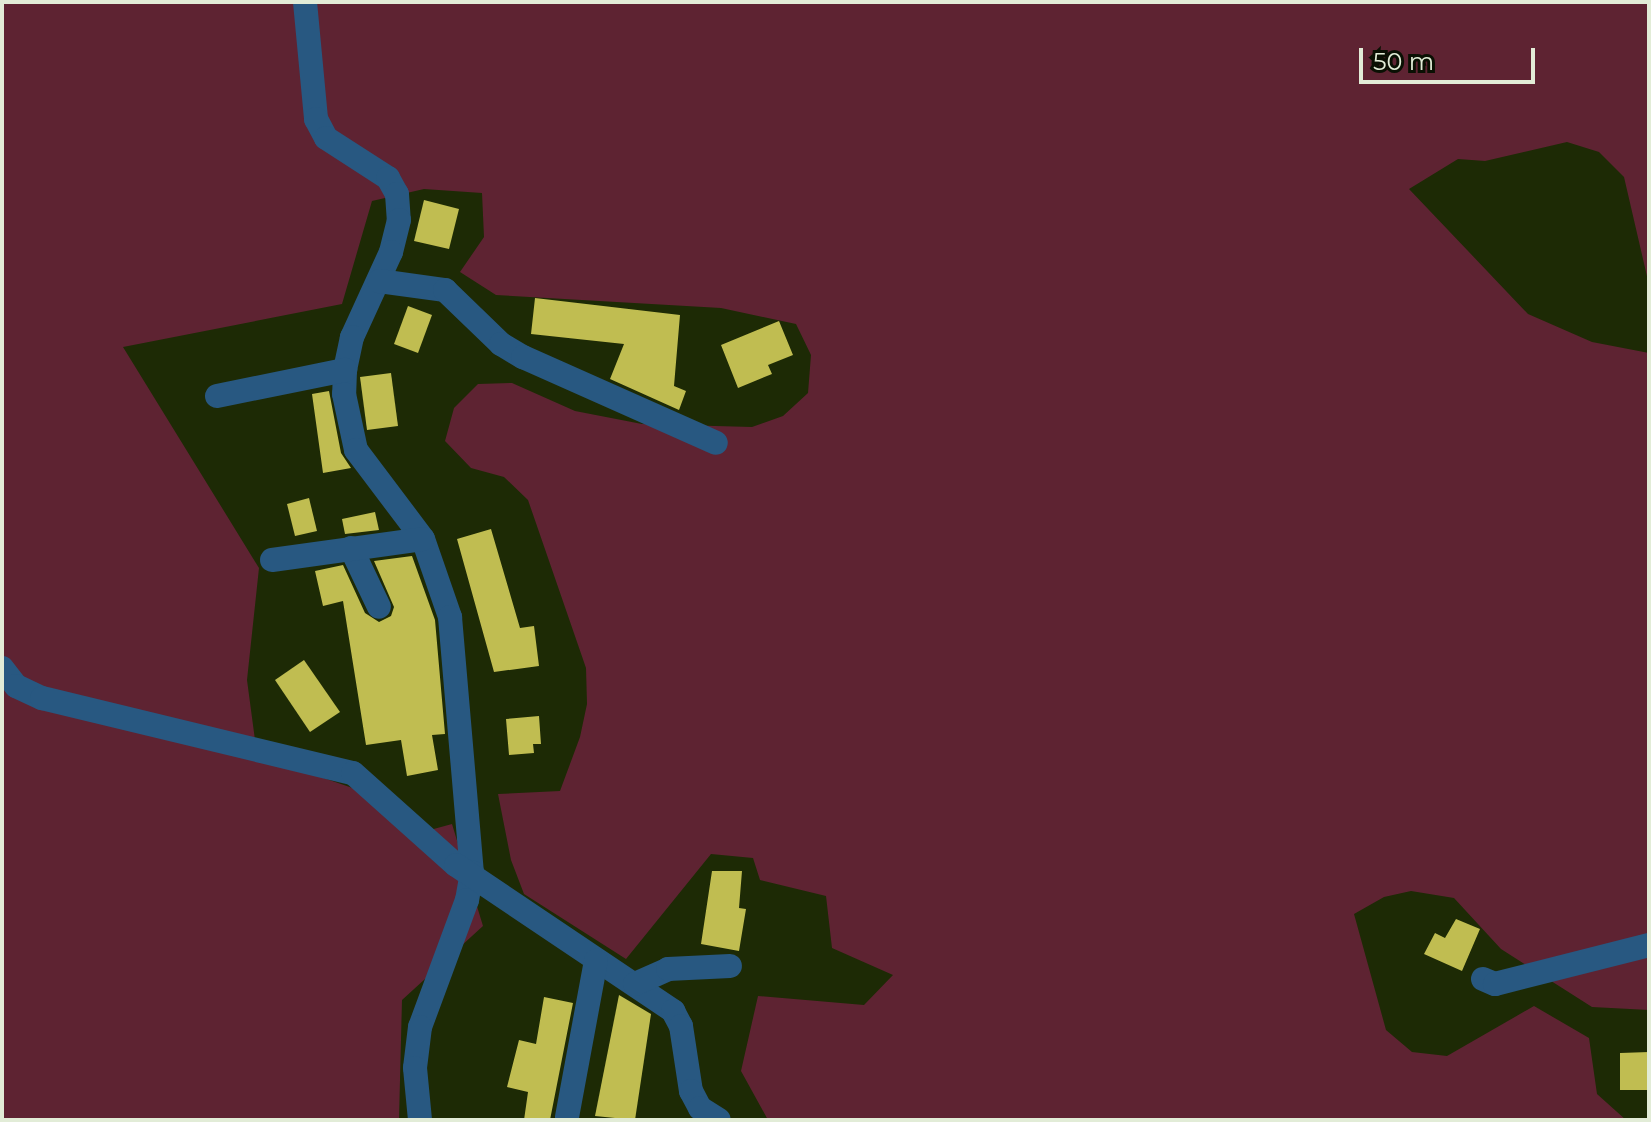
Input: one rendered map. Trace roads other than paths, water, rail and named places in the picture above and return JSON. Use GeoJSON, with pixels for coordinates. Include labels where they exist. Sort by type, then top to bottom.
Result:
{"type":"FeatureCollection","features":[{"type":"Feature","properties":{"kind":"street"},"geometry":{"type":"LineString","coordinates":[[305,2],[316,119],[326,138],[388,178],[397,194],[399,220],[379,281],[352,337],[345,370],[344,394],[356,450],[423,539],[450,617],[472,872],[467,900],[420,1027],[415,1068],[420,1120]]}},
{"type":"Feature","properties":{"kind":"street"},"geometry":{"type":"LineString","coordinates":[[379,281],[445,290],[501,344],[523,357],[716,443]]}},
{"type":"Feature","properties":{"kind":"street"},"geometry":{"type":"LineString","coordinates":[[217,396],[345,370]]}},
{"type":"Feature","properties":{"kind":"street"},"geometry":{"type":"LineString","coordinates":[[272,560],[423,539]]}},
{"type":"Feature","properties":{"kind":"street"},"geometry":{"type":"LineString","coordinates":[[351,548],[379,607]]}},
{"type":"Feature","properties":{"kind":"street"},"geometry":{"type":"LineString","coordinates":[[2,668],[16,686],[42,698],[353,773],[456,865],[472,872],[596,961],[673,1011],[681,1026],[691,1091],[706,1116]]}},
{"type":"Feature","properties":{"kind":"street"},"geometry":{"type":"LineString","coordinates":[[1483,979],[1495,984],[1649,945]]}},
{"type":"Feature","properties":{"kind":"street"},"geometry":{"type":"LineString","coordinates":[[567,1117],[596,961]]}},
{"type":"Feature","properties":{"kind":"street"},"geometry":{"type":"LineString","coordinates":[[635,984],[668,969],[730,966]]}}]}
